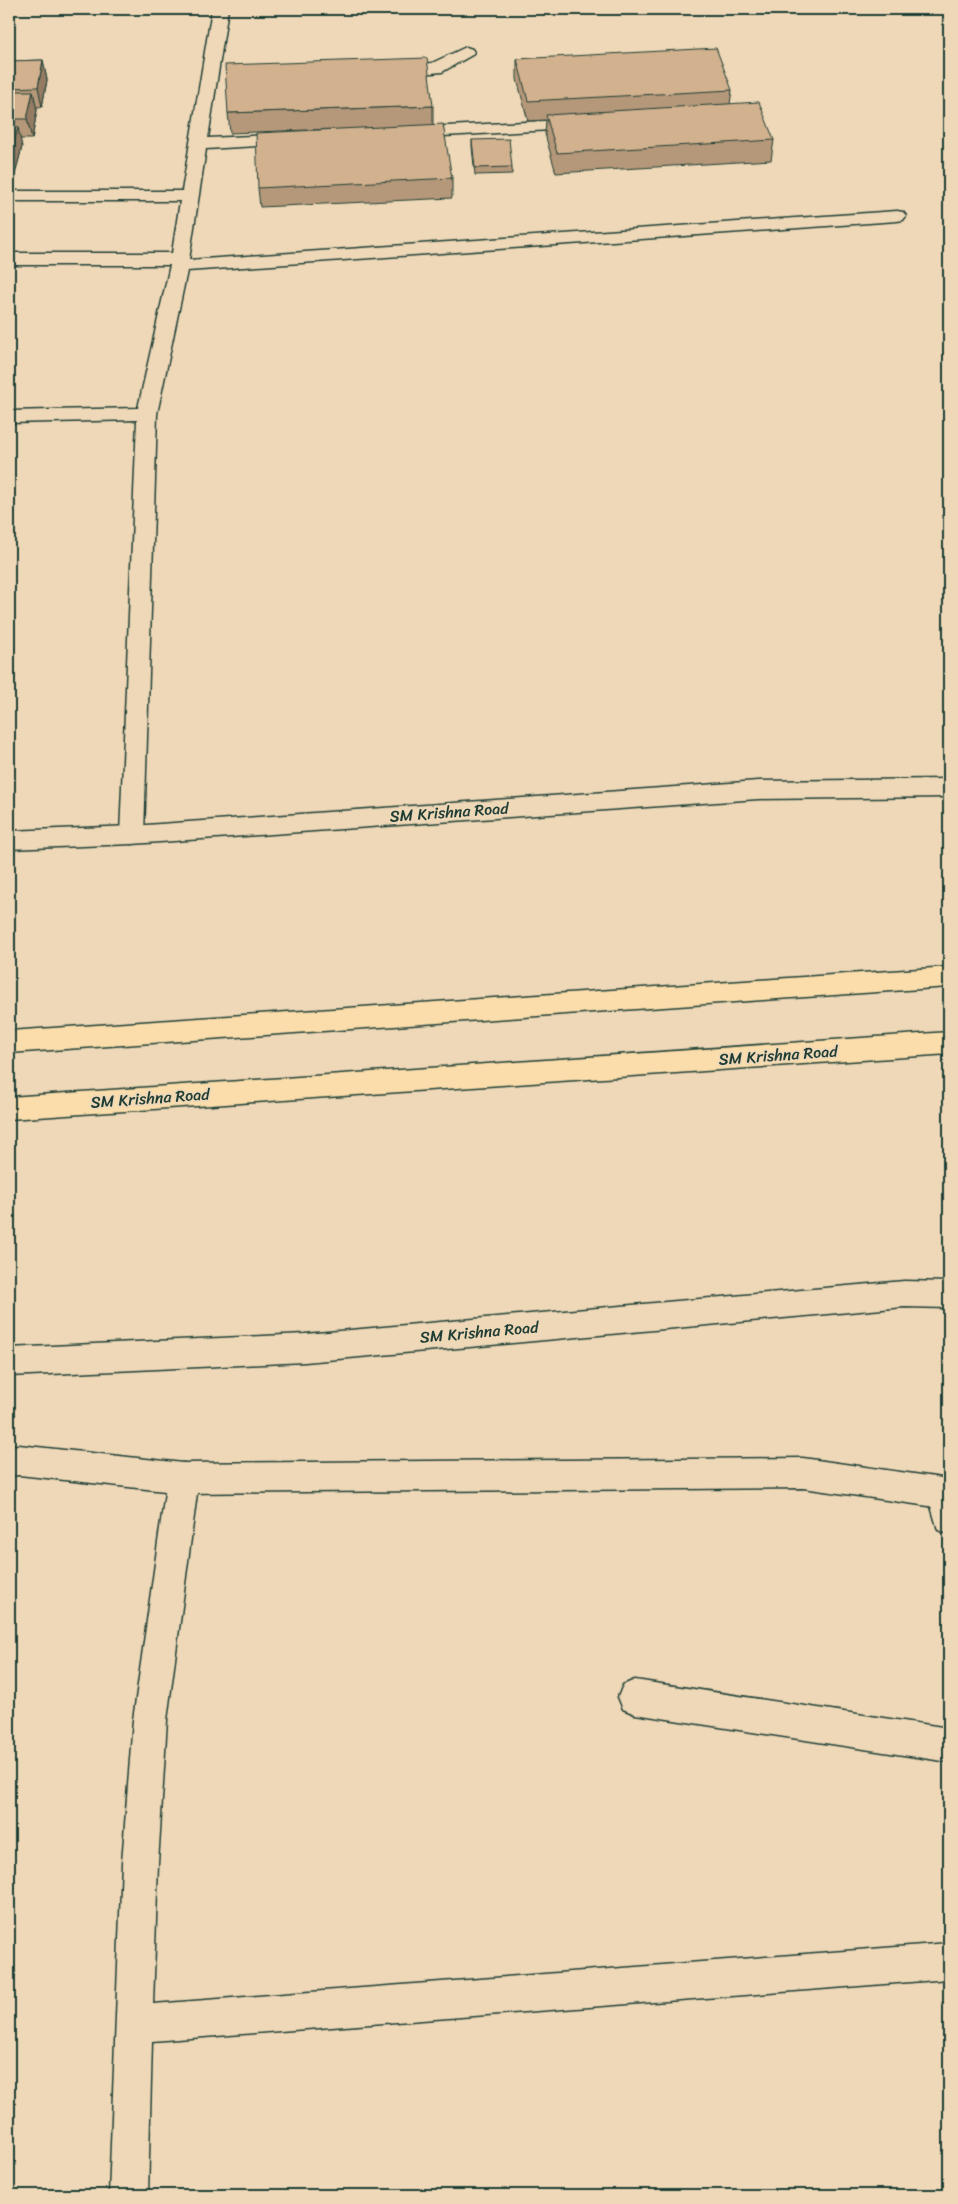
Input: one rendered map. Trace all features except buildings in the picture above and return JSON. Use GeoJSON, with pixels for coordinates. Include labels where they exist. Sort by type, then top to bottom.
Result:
{"type":"FeatureCollection","features":[{"type":"Feature","properties":{"kind":"highway"},"geometry":{"type":"LineString","coordinates":[[9,1042],[949,977]]}},
{"type":"Feature","properties":{"kind":"highway","name":"SM Krishna Road"},"geometry":{"type":"LineString","coordinates":[[9,1108],[949,1043]]}},
{"type":"Feature","properties":{"kind":"street"},"geometry":{"type":"LineString","coordinates":[[132,835],[147,414],[179,262],[199,144],[220,77],[220,9]]}},
{"type":"Feature","properties":{"kind":"street"},"geometry":{"type":"LineString","coordinates":[[378,72],[436,68],[466,52]]}},
{"type":"Feature","properties":{"kind":"street"},"geometry":{"type":"LineString","coordinates":[[395,134],[602,122]]}},
{"type":"Feature","properties":{"kind":"street"},"geometry":{"type":"LineString","coordinates":[[199,144],[307,139]]}},
{"type":"Feature","properties":{"kind":"street"},"geometry":{"type":"LineString","coordinates":[[9,196],[190,196]]}},
{"type":"Feature","properties":{"kind":"street"},"geometry":{"type":"LineString","coordinates":[[9,260],[179,262],[897,216]]}},
{"type":"Feature","properties":{"kind":"street"},"geometry":{"type":"LineString","coordinates":[[9,417],[147,414]]}},
{"type":"Feature","properties":{"kind":"street","name":"SM Krishna Road"},"geometry":{"type":"LineString","coordinates":[[9,840],[132,835],[758,790],[949,788]]}},
{"type":"Feature","properties":{"kind":"street","name":"SM Krishna Road"},"geometry":{"type":"LineString","coordinates":[[9,1362],[305,1348],[904,1294],[949,1295]]}},
{"type":"Feature","properties":{"kind":"street"},"geometry":{"type":"LineString","coordinates":[[9,1461],[18,1460],[183,1478],[803,1473],[947,1502]]}},
{"type":"Feature","properties":{"kind":"street"},"geometry":{"type":"LineString","coordinates":[[128,2195],[140,1863],[150,1720],[183,1478]]}},
{"type":"Feature","properties":{"kind":"street"},"geometry":{"type":"LineString","coordinates":[[635,1698],[949,1745]]}},
{"type":"Feature","properties":{"kind":"street"},"geometry":{"type":"LineString","coordinates":[[134,2024],[949,1961]]}}]}
